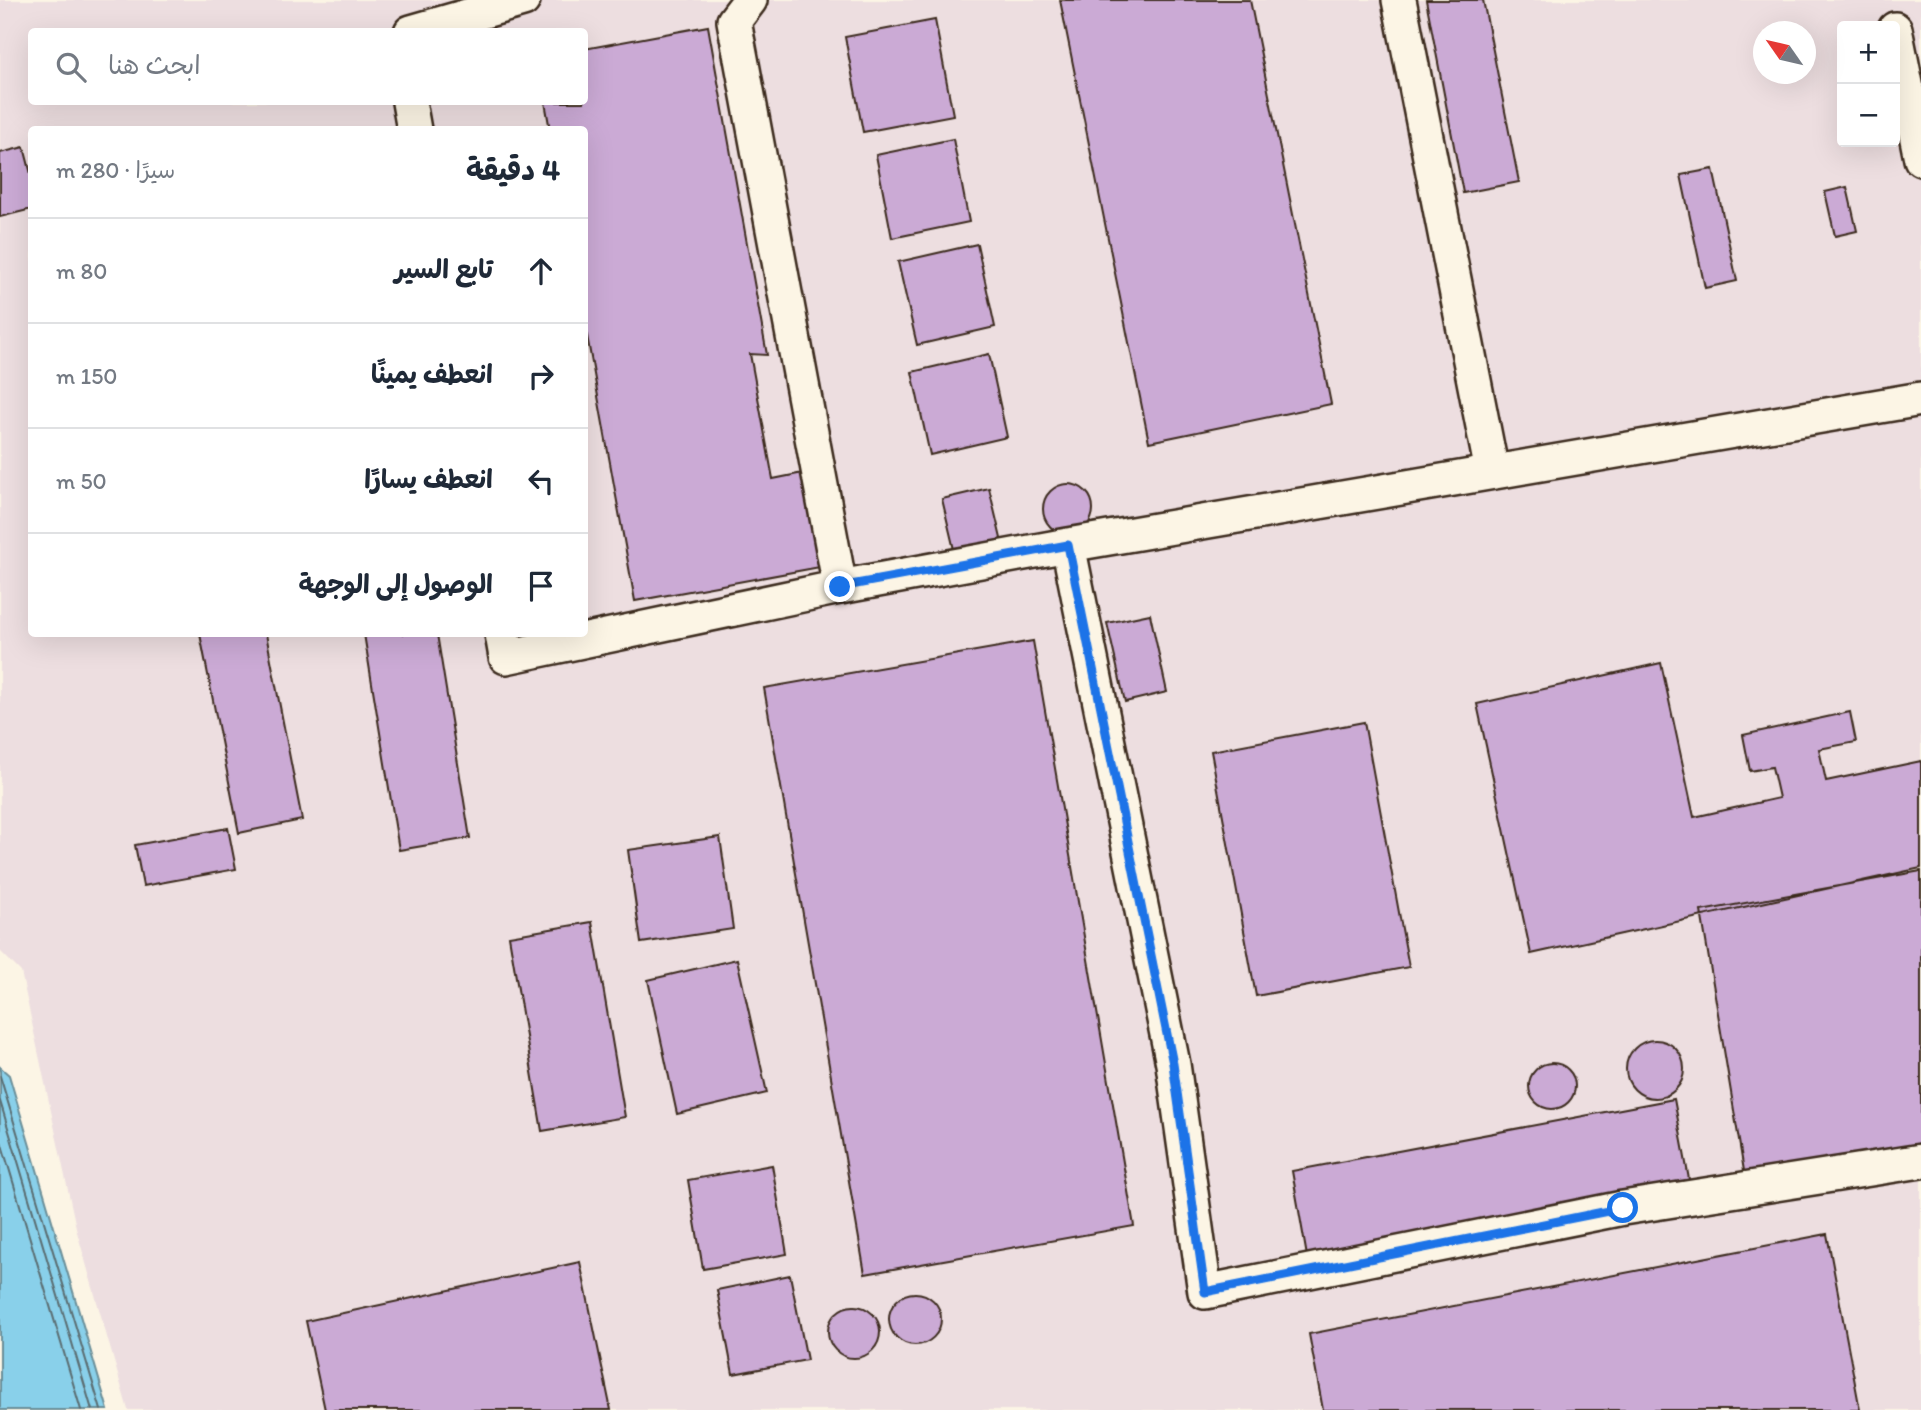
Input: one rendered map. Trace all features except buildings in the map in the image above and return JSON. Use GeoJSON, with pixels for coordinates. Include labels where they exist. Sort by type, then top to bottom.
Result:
{"type":"FeatureCollection","features":[{"type":"Feature","properties":{"kind":"lane"},"geometry":{"type":"LineString","coordinates":[[425,28],[523,0]]}},
{"type":"Feature","properties":{"kind":"lane"},"geometry":{"type":"LineString","coordinates":[[750,0],[734,21],[840,587]]}},
{"type":"Feature","properties":{"kind":"lane"},"geometry":{"type":"LineString","coordinates":[[1399,0],[1493,472]]}},
{"type":"Feature","properties":{"kind":"lane"},"geometry":{"type":"LineString","coordinates":[[1889,0],[1893,21]]}},
{"type":"Feature","properties":{"kind":"lane"},"geometry":{"type":"LineString","coordinates":[[1900,57],[1921,159]]}},
{"type":"Feature","properties":{"kind":"lane"},"geometry":{"type":"LineString","coordinates":[[410,105],[413,126]]}},
{"type":"Feature","properties":{"kind":"lane"},"geometry":{"type":"LineString","coordinates":[[503,637],[506,657],[840,587],[1068,545],[1921,399]]}},
{"type":"Feature","properties":{"kind":"lane"},"geometry":{"type":"LineString","coordinates":[[1068,545],[1173,1064],[1205,1292],[1623,1208],[1921,1161]]}},
{"type":"Feature","properties":{"kind":"shaded area"},"geometry":{"type":"Polygon","coordinates":[[[0,0],[1921,0],[1921,1410],[128,1410],[77,1232],[21,972],[0,951],[0,0]]]}},
{"type":"Feature","properties":{"kind":"water"},"geometry":{"type":"Polygon","coordinates":[[[0,1067],[9,1075],[108,1410],[0,1410],[0,1067]]]}},
{"type":"Feature","properties":{"kind":"route"},"geometry":{"type":"LineString","coordinates":[[840,587],[1068,545],[1173,1064],[1205,1292],[1623,1208]]}}]}
